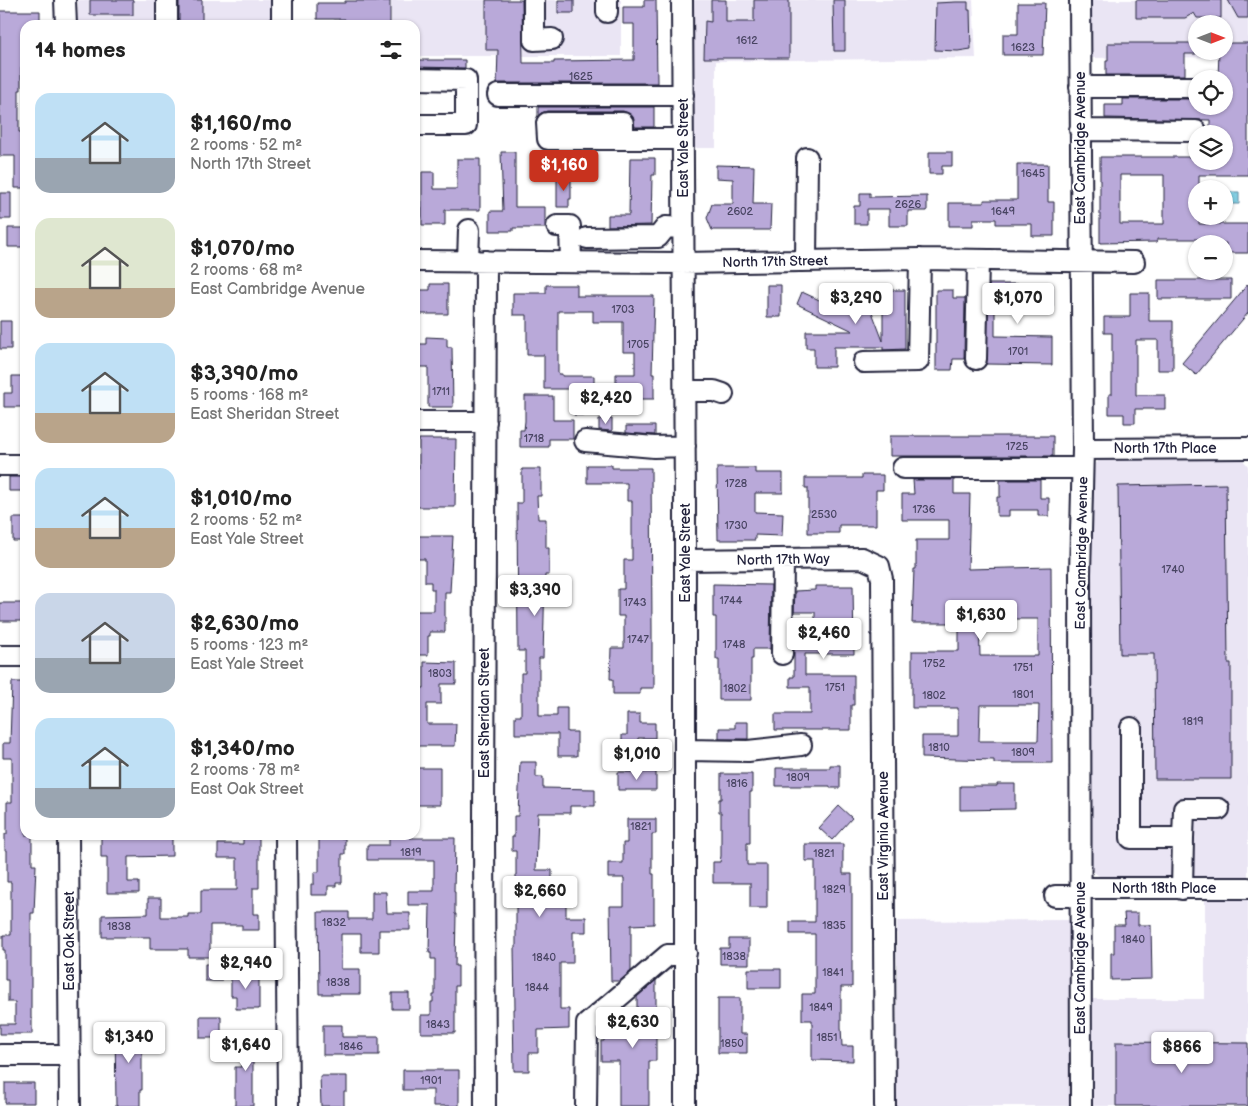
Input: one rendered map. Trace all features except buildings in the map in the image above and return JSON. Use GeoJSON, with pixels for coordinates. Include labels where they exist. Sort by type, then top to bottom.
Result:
{"type":"FeatureCollection","features":[{"type":"Feature","properties":{"kind":"street"},"geometry":{"type":"LineString","coordinates":[[65,0],[66,20]]}},
{"type":"Feature","properties":{"kind":"street"},"geometry":{"type":"LineString","coordinates":[[167,0],[167,20]]}},
{"type":"Feature","properties":{"kind":"street"},"geometry":{"type":"LineString","coordinates":[[282,0],[282,20]]}},
{"type":"Feature","properties":{"kind":"street"},"geometry":{"type":"LineString","coordinates":[[534,0],[534,40],[552,39]]}},
{"type":"Feature","properties":{"kind":"street","name":"East Yale Street"},"geometry":{"type":"LineString","coordinates":[[682,0],[686,750],[685,1106]]}},
{"type":"Feature","properties":{"kind":"street","name":"East Cambridge Avenue"},"geometry":{"type":"LineString","coordinates":[[1080,0],[1082,458],[1080,574],[1081,1106]]}},
{"type":"Feature","properties":{"kind":"street"},"geometry":{"type":"LineString","coordinates":[[420,79],[466,80],[466,125],[420,125]]}},
{"type":"Feature","properties":{"kind":"street"},"geometry":{"type":"LineString","coordinates":[[1080,87],[1188,87]]}},
{"type":"Feature","properties":{"kind":"street"},"geometry":{"type":"LineString","coordinates":[[498,95],[683,95]]}},
{"type":"Feature","properties":{"kind":"street"},"geometry":{"type":"LineString","coordinates":[[1080,130],[1188,131]]}},
{"type":"Feature","properties":{"kind":"street"},"geometry":{"type":"LineString","coordinates":[[623,139],[683,139]]}},
{"type":"Feature","properties":{"kind":"street"},"geometry":{"type":"LineString","coordinates":[[806,261],[807,158]]}},
{"type":"Feature","properties":{"kind":"street"},"geometry":{"type":"LineString","coordinates":[[557,226],[570,226],[571,262]]}},
{"type":"Feature","properties":{"kind":"street"},"geometry":{"type":"LineString","coordinates":[[587,238],[658,237],[666,227],[684,228]]}},
{"type":"Feature","properties":{"kind":"street","name":"East Sheridan Street"},"geometry":{"type":"LineString","coordinates":[[468,230],[477,261],[486,422],[485,1106]]}},
{"type":"Feature","properties":{"kind":"street"},"geometry":{"type":"LineString","coordinates":[[864,362],[918,361],[920,259]]}},
{"type":"Feature","properties":{"kind":"street","name":"North 17th Street"},"geometry":{"type":"LineString","coordinates":[[420,261],[684,262],[920,259],[1134,262]]}},
{"type":"Feature","properties":{"kind":"street"},"geometry":{"type":"LineString","coordinates":[[976,359],[978,260]]}},
{"type":"Feature","properties":{"kind":"street"},"geometry":{"type":"LineString","coordinates":[[685,391],[714,391],[724,394]]}},
{"type":"Feature","properties":{"kind":"street"},"geometry":{"type":"LineString","coordinates":[[420,422],[486,422]]}},
{"type":"Feature","properties":{"kind":"street"},"geometry":{"type":"LineString","coordinates":[[585,441],[654,447],[685,446]]}},
{"type":"Feature","properties":{"kind":"street","name":"North 17th Place"},"geometry":{"type":"LineString","coordinates":[[904,468],[1248,448]]}},
{"type":"Feature","properties":{"kind":"street"},"geometry":{"type":"LineString","coordinates":[[0,465],[20,465]]}},
{"type":"Feature","properties":{"kind":"street","name":"North 17th Way"},"geometry":{"type":"LineString","coordinates":[[685,560],[862,558],[879,566]]}},
{"type":"Feature","properties":{"kind":"street"},"geometry":{"type":"LineString","coordinates":[[782,654],[783,559]]}},
{"type":"Feature","properties":{"kind":"street","name":"East Virginia Avenue"},"geometry":{"type":"LineString","coordinates":[[879,566],[882,579],[885,1106]]}},
{"type":"Feature","properties":{"kind":"street"},"geometry":{"type":"LineString","coordinates":[[0,656],[20,656]]}},
{"type":"Feature","properties":{"kind":"street"},"geometry":{"type":"LineString","coordinates":[[1131,728],[1131,838],[1183,838]]}},
{"type":"Feature","properties":{"kind":"street"},"geometry":{"type":"LineString","coordinates":[[686,750],[748,751],[801,745]]}},
{"type":"Feature","properties":{"kind":"street"},"geometry":{"type":"LineString","coordinates":[[1182,889],[1184,809],[1219,809]]}},
{"type":"Feature","properties":{"kind":"street","name":"East Oak Street"},"geometry":{"type":"LineString","coordinates":[[68,840],[70,1106]]}},
{"type":"Feature","properties":{"kind":"street"},"geometry":{"type":"LineString","coordinates":[[286,840],[288,1106]]}},
{"type":"Feature","properties":{"kind":"street","name":"North 18th Place"},"geometry":{"type":"LineString","coordinates":[[1055,896],[1080,892],[1248,888]]}},
{"type":"Feature","properties":{"kind":"street"},"geometry":{"type":"LineString","coordinates":[[586,1106],[586,1024],[668,955],[686,954]]}},
{"type":"Feature","properties":{"kind":"street"},"geometry":{"type":"LineString","coordinates":[[0,1055],[70,1055]]}},
{"type":"Feature","properties":{"kind":"shaded area"},"geometry":{"type":"Polygon","coordinates":[[[78,0],[276,0],[276,20],[78,20],[78,0]]]}},
{"type":"Feature","properties":{"kind":"shaded area"},"geometry":{"type":"Polygon","coordinates":[[[391,0],[621,0],[621,56],[420,56],[420,20],[391,20],[391,0]]]}},
{"type":"Feature","properties":{"kind":"shaded area"},"geometry":{"type":"Polygon","coordinates":[[[694,0],[973,0],[976,58],[716,61],[716,148],[694,148],[694,0]]]}},
{"type":"Feature","properties":{"kind":"shaded area"},"geometry":{"type":"Polygon","coordinates":[[[1089,0],[1248,0],[1248,57],[1233,57],[1233,15],[1188,15],[1188,57],[1089,58],[1089,0]]]}},
{"type":"Feature","properties":{"kind":"shaded area"},"geometry":{"type":"Polygon","coordinates":[[[1100,459],[1239,459],[1243,460],[1248,466],[1248,1106],[1093,1106],[1092,999],[1205,999],[1205,876],[1099,876],[1091,867],[1090,579],[1093,479],[1095,465],[1100,459]]]}},
{"type":"Feature","properties":{"kind":"shaded area"},"geometry":{"type":"Polygon","coordinates":[[[1069,920],[1070,1106],[897,1106],[897,921],[1069,920]]]}},
{"type":"Feature","properties":{"kind":"water"},"geometry":{"type":"Polygon","coordinates":[[[1233,192],[1239,192],[1239,204],[1233,204],[1233,192]]]}}]}
